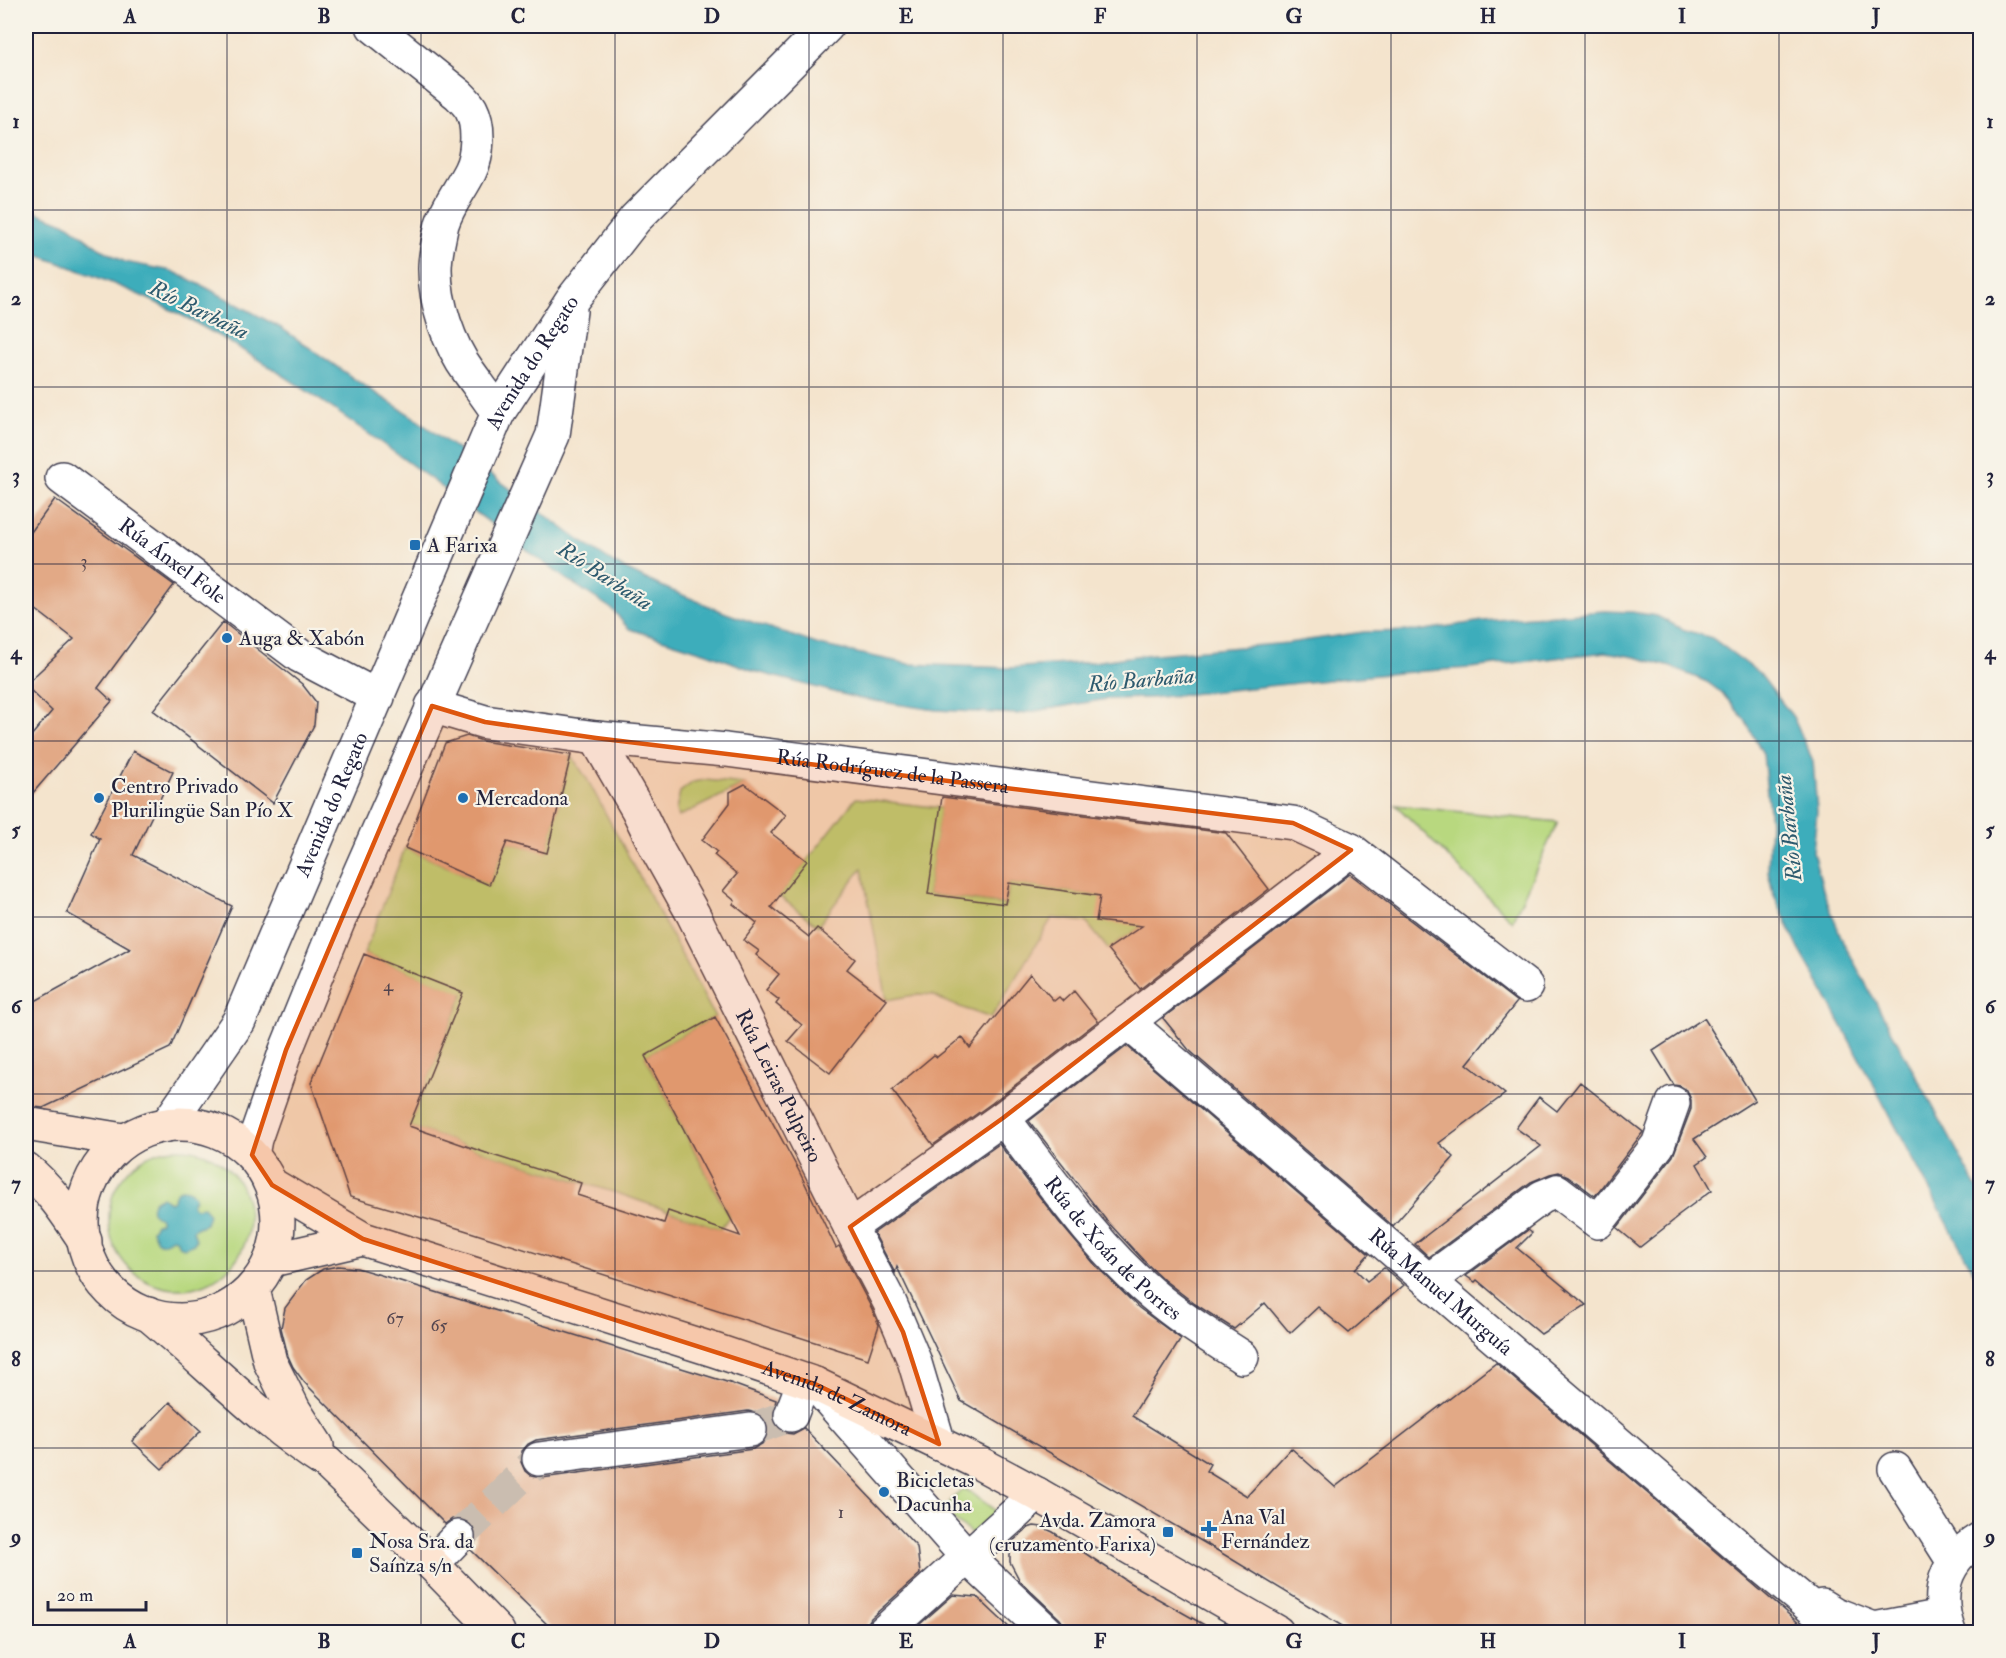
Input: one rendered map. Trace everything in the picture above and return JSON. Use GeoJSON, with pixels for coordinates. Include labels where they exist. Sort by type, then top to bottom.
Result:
{"type":"FeatureCollection","features":[{"type":"Feature","properties":{"kind":"street"},"geometry":{"type":"LineString","coordinates":[[373,26],[459,95],[471,108],[475,121],[475,151],[471,170],[442,223],[435,268],[440,302],[454,345],[468,371],[498,413]]}},
{"type":"Feature","properties":{"kind":"street"},"geometry":{"type":"LineString","coordinates":[[571,301],[635,219],[827,26]]}},
{"type":"Feature","properties":{"kind":"street","name":"Avenida do Regato"},"geometry":{"type":"LineString","coordinates":[[167,1125],[239,1021],[498,413],[571,301]]}},
{"type":"Feature","properties":{"kind":"street","name":"Avenida do Regato"},"geometry":{"type":"LineString","coordinates":[[252,1155],[255,1139],[286,1050],[334,933],[553,435],[571,301]]}},
{"type":"Feature","properties":{"kind":"street","name":"Rúa Ánxel Fole"},"geometry":{"type":"LineString","coordinates":[[62,478],[300,656],[378,697]]}},
{"type":"Feature","properties":{"kind":"street","name":"Rúa Rodríguez de la Passera"},"geometry":{"type":"LineString","coordinates":[[432,706],[485,722],[596,738],[726,750],[1293,823],[1351,850],[1526,986]]}},
{"type":"Feature","properties":{"kind":"street","name":"Rúa Leiras Pulpeiro"},"geometry":{"type":"LineString","coordinates":[[596,738],[693,914],[903,1332],[914,1360],[939,1444]]}},
{"type":"Feature","properties":{"kind":"street"},"geometry":{"type":"LineString","coordinates":[[850,1227],[1003,1118],[1351,850]]}},
{"type":"Feature","properties":{"kind":"street","name":"Rúa Manuel Murguía"},"geometry":{"type":"LineString","coordinates":[[1127,1022],[1755,1561],[1841,1632]]}},
{"type":"Feature","properties":{"kind":"street"},"geometry":{"type":"LineString","coordinates":[[1429,1280],[1542,1197],[1557,1191],[1598,1222],[1658,1145],[1673,1103]]}},
{"type":"Feature","properties":{"kind":"street","name":"Rúa de Xoán de Porres"},"geometry":{"type":"LineString","coordinates":[[1003,1118],[1107,1251],[1149,1292],[1174,1312],[1242,1357]]}},
{"type":"Feature","properties":{"kind":"street"},"geometry":{"type":"LineString","coordinates":[[26,1124],[123,1140]]}},
{"type":"Feature","properties":{"kind":"street"},"geometry":{"type":"LineString","coordinates":[[167,1125],[203,1127],[238,1142],[264,1169],[272,1185],[279,1215],[276,1245],[272,1260],[264,1275],[241,1300],[227,1308],[196,1319],[171,1319],[147,1313],[117,1298],[96,1273],[85,1241],[82,1209],[85,1192],[99,1163],[123,1140],[151,1128],[167,1125]]}},
{"type":"Feature","properties":{"kind":"street"},"geometry":{"type":"LineString","coordinates":[[26,1169],[39,1179],[56,1198],[85,1241]]}},
{"type":"Feature","properties":{"kind":"street","name":"Avenida de Zamora"},"geometry":{"type":"LineString","coordinates":[[272,1185],[363,1239],[809,1382],[1037,1494],[1277,1632]]}},
{"type":"Feature","properties":{"kind":"street"},"geometry":{"type":"LineString","coordinates":[[272,1260],[363,1239]]}},
{"type":"Feature","properties":{"kind":"street"},"geometry":{"type":"LineString","coordinates":[[252,1289],[266,1351],[276,1377],[304,1428],[327,1463]]}},
{"type":"Feature","properties":{"kind":"street"},"geometry":{"type":"LineString","coordinates":[[147,1313],[260,1413],[327,1463],[432,1564],[498,1632]]}},
{"type":"Feature","properties":{"kind":"street"},"geometry":{"type":"LineString","coordinates":[[791,1415],[809,1382],[968,1558],[1047,1632]]}},
{"type":"Feature","properties":{"kind":"street"},"geometry":{"type":"LineString","coordinates":[[539,1459],[750,1430]]}},
{"type":"Feature","properties":{"kind":"street"},"geometry":{"type":"LineString","coordinates":[[1895,1469],[1954,1562]]}},
{"type":"Feature","properties":{"kind":"street"},"geometry":{"type":"LineString","coordinates":[[884,1632],[1037,1494]]}},
{"type":"Feature","properties":{"kind":"street"},"geometry":{"type":"LineString","coordinates":[[432,1564],[458,1538]]}},
{"type":"Feature","properties":{"kind":"street","name":"Rúa Manuel Murguía"},"geometry":{"type":"LineString","coordinates":[[1755,1561],[1835,1614],[1874,1629],[1946,1624],[1942,1597],[1946,1578],[1954,1562],[1967,1547],[1980,1539]]}},
{"type":"Feature","properties":{"kind":"highlighted area"},"geometry":{"type":"Polygon","coordinates":[[[432,706],[485,722],[596,738],[1293,823],[1351,850],[1003,1118],[850,1227],[903,1332],[939,1444],[815,1384],[363,1239],[272,1185],[252,1155],[286,1050],[432,706]]]}},
{"type":"Feature","properties":{"kind":"green space"},"geometry":{"type":"Polygon","coordinates":[[[571,755],[587,779],[715,1017],[645,1056],[729,1217],[720,1229],[409,1126],[463,994],[364,954],[405,848],[489,885],[507,842],[547,852],[571,755]]]}},
{"type":"Feature","properties":{"kind":"green space"},"geometry":{"type":"Polygon","coordinates":[[[705,780],[745,784],[678,817],[676,810],[680,792],[693,782],[705,780]]]}},
{"type":"Feature","properties":{"kind":"green space"},"geometry":{"type":"Polygon","coordinates":[[[856,798],[941,808],[928,894],[1006,905],[1009,883],[1100,896],[1142,926],[1108,949],[1086,922],[1052,918],[991,1018],[933,995],[920,994],[887,1000],[862,868],[818,926],[779,896],[856,798]]]}},
{"type":"Feature","properties":{"kind":"green space"},"geometry":{"type":"Polygon","coordinates":[[[1396,805],[1558,822],[1512,921],[1396,805]]]}},
{"type":"Feature","properties":{"kind":"green space"},"geometry":{"type":"Polygon","coordinates":[[[179,1149],[206,1154],[229,1169],[244,1192],[249,1219],[244,1246],[229,1269],[206,1284],[179,1289],[152,1284],[129,1269],[114,1246],[109,1219],[114,1192],[129,1169],[152,1154],[179,1149]]]}},
{"type":"Feature","properties":{"kind":"green space"},"geometry":{"type":"Polygon","coordinates":[[[964,1489],[997,1512],[978,1539],[949,1516],[949,1504],[964,1489]]]}},
{"type":"Feature","properties":{"kind":"water","name":"Río Barbaña"},"geometry":{"type":"Polygon","coordinates":[[[26,208],[69,225],[99,248],[125,262],[172,271],[281,328],[412,416],[615,564],[726,613],[819,645],[909,664],[1009,668],[1288,643],[1364,632],[1418,631],[1483,621],[1604,611],[1657,616],[1682,629],[1712,638],[1759,673],[1793,717],[1813,761],[1817,811],[1813,852],[1824,893],[1843,942],[1980,1193],[1980,1284],[1799,949],[1773,893],[1768,871],[1770,822],[1763,754],[1745,720],[1722,693],[1707,682],[1671,667],[1606,652],[1470,668],[1397,673],[1150,698],[1107,699],[1017,714],[936,710],[861,699],[757,672],[707,653],[630,629],[609,607],[566,579],[380,442],[284,376],[166,307],[107,281],[26,251],[26,208]]]}},
{"type":"Feature","properties":{"kind":"water"},"geometry":{"type":"Polygon","coordinates":[[[181,1189],[193,1194],[195,1198],[192,1205],[196,1208],[203,1207],[209,1214],[206,1224],[193,1231],[196,1239],[194,1244],[184,1248],[179,1246],[176,1239],[157,1241],[152,1230],[160,1222],[160,1218],[152,1210],[155,1201],[162,1197],[170,1202],[181,1189]]]}},
{"type":"Feature","properties":{"kind":"building"},"geometry":{"type":"Polygon","coordinates":[[[55,499],[174,585],[98,688],[112,701],[26,801],[26,742],[52,711],[26,684],[74,639],[26,602],[26,539],[55,499]]]}},
{"type":"Feature","properties":{"kind":"building"},"geometry":{"type":"Polygon","coordinates":[[[223,622],[302,684],[316,702],[314,725],[273,803],[153,710],[223,622]]]}},
{"type":"Feature","properties":{"kind":"building"},"geometry":{"type":"Polygon","coordinates":[[[467,736],[482,741],[571,755],[547,853],[507,842],[489,885],[405,848],[445,743],[467,736]]]}},
{"type":"Feature","properties":{"kind":"building"},"geometry":{"type":"Polygon","coordinates":[[[133,751],[173,772],[133,855],[232,906],[170,1048],[43,1108],[26,1106],[26,1006],[130,949],[67,913],[100,839],[91,833],[133,751]]]}},
{"type":"Feature","properties":{"kind":"building"},"geometry":{"type":"Polygon","coordinates":[[[745,784],[786,815],[771,833],[807,861],[771,907],[809,937],[817,928],[855,959],[847,969],[887,1000],[830,1073],[788,1041],[802,1025],[776,1004],[779,1000],[766,990],[779,974],[756,955],[759,951],[744,940],[757,923],[733,904],[735,901],[723,891],[737,874],[714,855],[717,852],[702,840],[730,803],[730,792],[745,784]]]}},
{"type":"Feature","properties":{"kind":"building"},"geometry":{"type":"Polygon","coordinates":[[[942,797],[1226,833],[1269,889],[1140,989],[1108,949],[1142,926],[1096,921],[1100,896],[1009,883],[1005,904],[928,894],[942,797]]]}},
{"type":"Feature","properties":{"kind":"building"},"geometry":{"type":"Polygon","coordinates":[[[1350,874],[1517,1002],[1467,1064],[1505,1094],[1439,1143],[1454,1157],[1393,1226],[1189,1050],[1163,1018],[1350,874]]]}},
{"type":"Feature","properties":{"kind":"building"},"geometry":{"type":"Polygon","coordinates":[[[364,954],[463,993],[409,1126],[581,1183],[577,1195],[664,1223],[668,1211],[740,1236],[645,1056],[715,1017],[799,1171],[836,1248],[839,1246],[872,1309],[879,1325],[868,1359],[464,1230],[350,1197],[311,1083],[364,954]]]}},
{"type":"Feature","properties":{"kind":"building"},"geometry":{"type":"Polygon","coordinates":[[[1030,974],[1054,1001],[1059,997],[1063,1001],[1074,991],[1098,1021],[992,1103],[933,1145],[892,1090],[934,1055],[937,1057],[962,1037],[970,1048],[1030,974]]]}},
{"type":"Feature","properties":{"kind":"building"},"geometry":{"type":"Polygon","coordinates":[[[1704,1018],[1755,1100],[1694,1139],[1707,1157],[1697,1164],[1712,1190],[1640,1247],[1617,1228],[1673,1156],[1691,1109],[1691,1100],[1687,1090],[1674,1085],[1653,1051],[1704,1018]]]}},
{"type":"Feature","properties":{"kind":"building"},"geometry":{"type":"Polygon","coordinates":[[[1127,1046],[1369,1254],[1355,1269],[1367,1281],[1384,1268],[1404,1285],[1349,1333],[1318,1307],[1290,1333],[1265,1303],[1234,1329],[1195,1304],[1164,1280],[1106,1220],[1029,1121],[1127,1046]]]}},
{"type":"Feature","properties":{"kind":"building"},"geometry":{"type":"Polygon","coordinates":[[[1580,1082],[1643,1132],[1595,1196],[1568,1176],[1559,1172],[1550,1174],[1531,1182],[1429,1257],[1415,1244],[1541,1146],[1516,1128],[1539,1097],[1557,1111],[1580,1082]]]}},
{"type":"Feature","properties":{"kind":"building"},"geometry":{"type":"Polygon","coordinates":[[[999,1144],[1096,1266],[1139,1308],[1181,1339],[1132,1416],[1210,1464],[1206,1471],[1247,1496],[1291,1448],[1335,1487],[1496,1363],[1809,1632],[1352,1632],[961,1401],[897,1267],[895,1273],[874,1233],[999,1144]]]}},
{"type":"Feature","properties":{"kind":"building"},"geometry":{"type":"Polygon","coordinates":[[[1528,1230],[1532,1233],[1517,1248],[1586,1305],[1541,1334],[1477,1280],[1475,1282],[1466,1276],[1528,1230]]]}},
{"type":"Feature","properties":{"kind":"building"},"geometry":{"type":"Polygon","coordinates":[[[338,1266],[357,1268],[730,1383],[776,1400],[772,1417],[777,1427],[785,1433],[793,1434],[804,1428],[917,1547],[920,1574],[871,1618],[866,1626],[866,1632],[555,1632],[471,1550],[476,1541],[476,1531],[471,1524],[462,1519],[452,1519],[445,1524],[304,1382],[293,1367],[281,1328],[285,1308],[306,1280],[323,1269],[338,1266]],[[748,1411],[536,1440],[522,1451],[521,1462],[525,1471],[531,1476],[542,1478],[753,1449],[767,1438],[769,1428],[764,1418],[758,1413],[748,1411]]]}},
{"type":"Feature","properties":{"kind":"building"},"geometry":{"type":"Polygon","coordinates":[[[170,1402],[201,1431],[162,1469],[132,1441],[170,1402]]]}},
{"type":"Feature","properties":{"kind":"building"},"geometry":{"type":"Polygon","coordinates":[[[1034,1526],[1053,1532],[1130,1583],[1217,1632],[1065,1632],[1065,1626],[1060,1619],[1020,1581],[1010,1562],[1012,1542],[1028,1528],[1034,1526]]]}},
{"type":"Feature","properties":{"kind":"building"},"geometry":{"type":"Polygon","coordinates":[[[953,1595],[977,1597],[1014,1632],[911,1632],[953,1595]]]}},
{"type":"Feature","properties":{"kind":"tunnel"},"geometry":{"type":"LineString","coordinates":[[750,1430],[791,1415]]}},
{"type":"Feature","properties":{"kind":"tunnel"},"geometry":{"type":"LineString","coordinates":[[458,1537],[539,1459]]}},
{"type":"Feature","properties":{"kind":"place","name":"A Farixa"},"geometry":{"type":"Point","coordinates":[415,545]}},
{"type":"Feature","properties":{"kind":"place","name":"Auga & Xabón"},"geometry":{"type":"Point","coordinates":[227,638]}},
{"type":"Feature","properties":{"kind":"place","name":"Centro Privado Plurilingüe San Pío X"},"geometry":{"type":"Point","coordinates":[99,798]}},
{"type":"Feature","properties":{"kind":"place","name":"Mercadona"},"geometry":{"type":"Point","coordinates":[463,798]}},
{"type":"Feature","properties":{"kind":"place","name":"Bicicletas Dacunha"},"geometry":{"type":"Point","coordinates":[884,1492]}},
{"type":"Feature","properties":{"kind":"place","name":"Ana Val Fernández"},"geometry":{"type":"Point","coordinates":[1209,1529]}},
{"type":"Feature","properties":{"kind":"place","name":"Avda. Zamora (cruzamento Farixa)"},"geometry":{"type":"Point","coordinates":[1168,1532]}},
{"type":"Feature","properties":{"kind":"place","name":"Nosa Sra. da Saínza s/n"},"geometry":{"type":"Point","coordinates":[357,1553]}}]}
